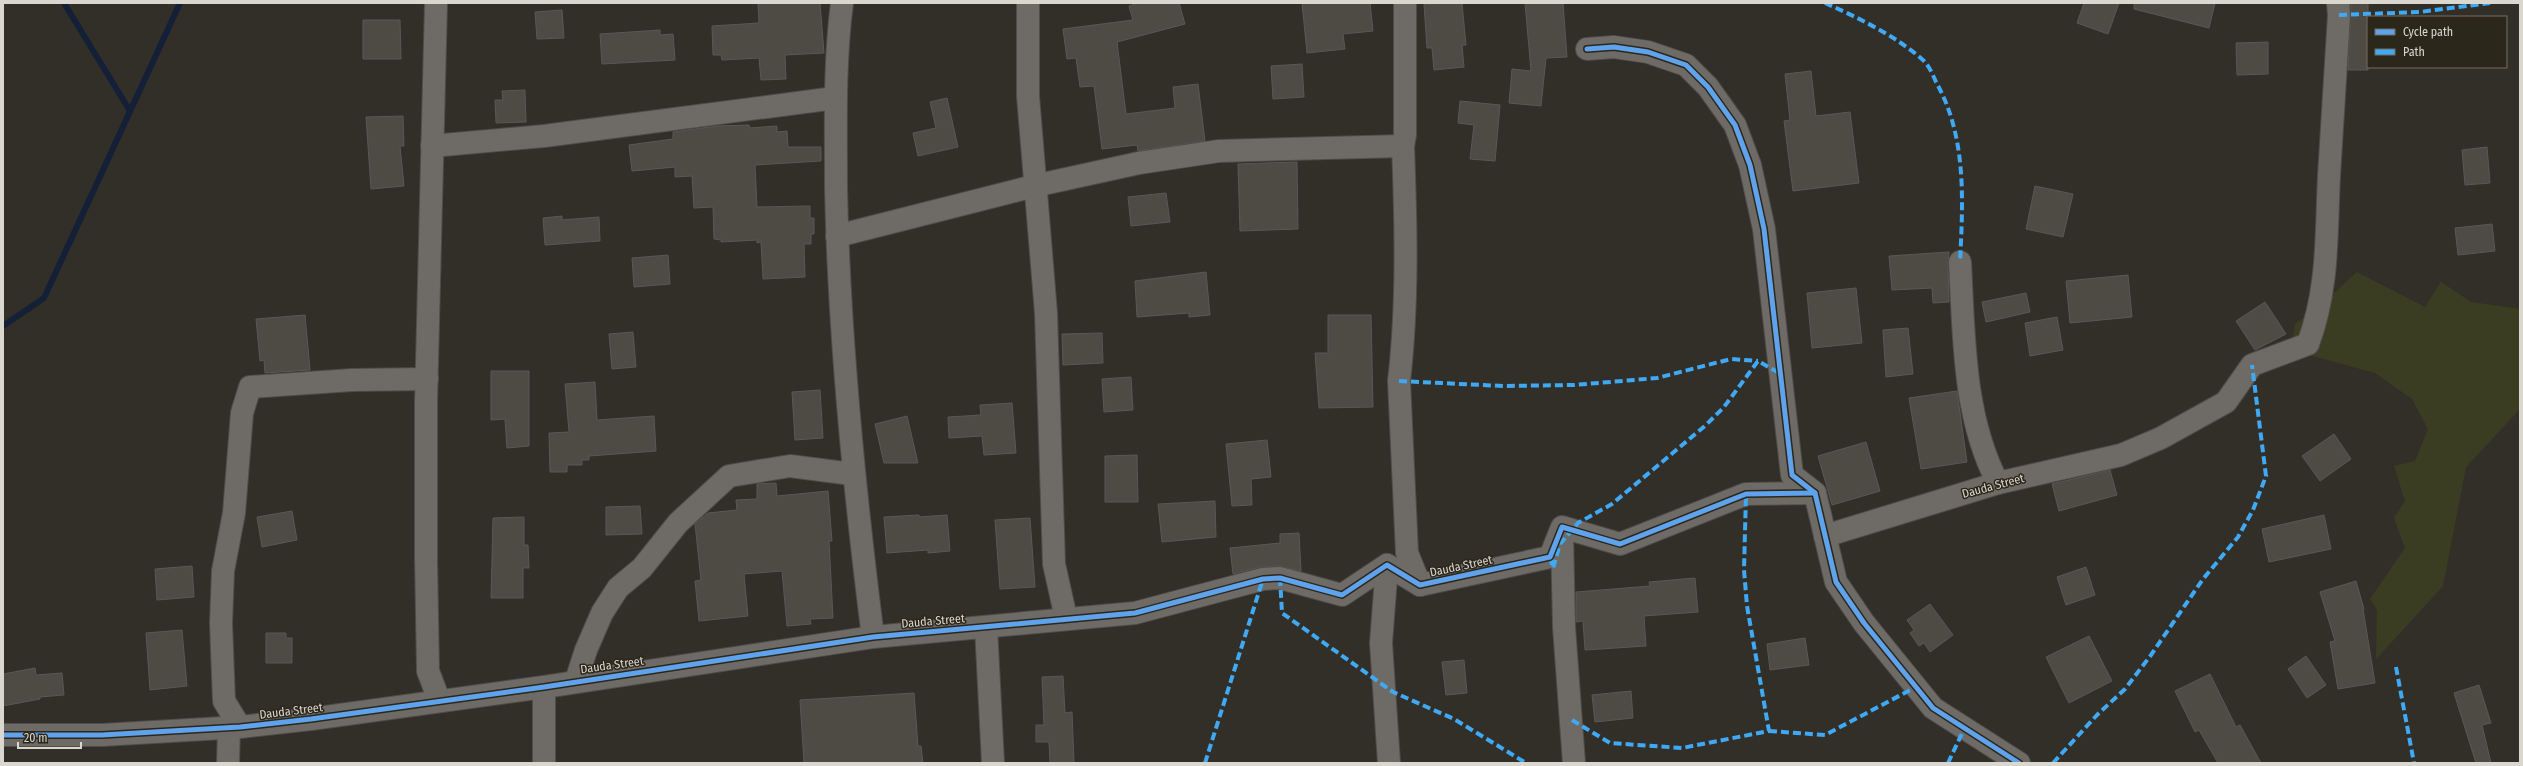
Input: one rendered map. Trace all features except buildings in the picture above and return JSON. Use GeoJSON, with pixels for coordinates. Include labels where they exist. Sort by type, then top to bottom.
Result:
{"type":"FeatureCollection","features":[{"type":"Feature","properties":{"kind":"street"},"geometry":{"type":"LineString","coordinates":[[436,3],[427,379],[428,671],[439,700]]}},
{"type":"Feature","properties":{"kind":"street"},"geometry":{"type":"LineString","coordinates":[[842,3],[835,98],[837,236],[852,474],[872,637]]}},
{"type":"Feature","properties":{"kind":"street"},"geometry":{"type":"LineString","coordinates":[[1028,3],[1028,96],[1034,186],[1046,313],[1054,564],[1066,618]]}},
{"type":"Feature","properties":{"kind":"street"},"geometry":{"type":"LineString","coordinates":[[1405,3],[1405,135],[1403,146],[1406,217],[1402,354],[1399,381],[1407,553],[1420,585]]}},
{"type":"Feature","properties":{"kind":"street","name":"Dauda Street"},"geometry":{"type":"LineString","coordinates":[[1825,536],[1998,483],[2120,455],[2161,438],[2226,402],[2252,365],[2308,344],[2318,317],[2326,276],[2330,146],[2338,29],[2338,3]]}},
{"type":"Feature","properties":{"kind":"street"},"geometry":{"type":"LineString","coordinates":[[1587,49],[1614,47],[1648,52],[1686,65],[1708,87],[1735,125],[1750,165],[1764,229],[1792,475],[1815,493],[1836,582],[1864,623],[1933,708],[2018,763]]}},
{"type":"Feature","properties":{"kind":"street"},"geometry":{"type":"LineString","coordinates":[[432,146],[544,136],[835,98]]}},
{"type":"Feature","properties":{"kind":"street"},"geometry":{"type":"LineString","coordinates":[[837,236],[1034,186],[1139,163],[1219,151],[1403,146]]}},
{"type":"Feature","properties":{"kind":"street"},"geometry":{"type":"LineString","coordinates":[[1960,262],[1965,340],[1976,425],[1986,459],[1998,483]]}},
{"type":"Feature","properties":{"kind":"street"},"geometry":{"type":"LineString","coordinates":[[228,763],[235,727],[224,700],[221,623],[223,571],[234,513],[242,413],[250,387],[352,380],[427,379]]}},
{"type":"Feature","properties":{"kind":"street"},"geometry":{"type":"LineString","coordinates":[[576,681],[597,626],[618,588],[642,568],[678,523],[729,476],[790,466],[852,474]]}},
{"type":"Feature","properties":{"kind":"street"},"geometry":{"type":"LineString","coordinates":[[1574,763],[1564,627],[1562,527],[1620,544],[1746,494],[1815,493]]}},
{"type":"Feature","properties":{"kind":"street","name":"Dauda Street"},"geometry":{"type":"LineString","coordinates":[[3,735],[102,734],[235,727],[544,687],[872,637],[1066,618],[1135,614],[1263,579],[1280,578],[1342,595],[1387,565],[1420,585],[1550,557],[1562,527]]}},
{"type":"Feature","properties":{"kind":"street"},"geometry":{"type":"LineString","coordinates":[[1387,565],[1382,643],[1389,763]]}},
{"type":"Feature","properties":{"kind":"street"},"geometry":{"type":"LineString","coordinates":[[986,627],[993,763]]}},
{"type":"Feature","properties":{"kind":"street"},"geometry":{"type":"LineString","coordinates":[[544,687],[544,763]]}},
{"type":"Feature","properties":{"kind":"green space"},"geometry":{"type":"Polygon","coordinates":[[[2357,272],[2425,307],[2441,282],[2471,302],[2520,309],[2520,409],[2466,467],[2443,586],[2376,659],[2377,610],[2370,599],[2405,548],[2394,518],[2405,501],[2394,466],[2415,461],[2428,429],[2412,399],[2375,373],[2291,350],[2295,324],[2321,305],[2357,272]]]}},
{"type":"Feature","properties":{"kind":"waterway"},"geometry":{"type":"LineString","coordinates":[[64,3],[130,111]]}},
{"type":"Feature","properties":{"kind":"waterway"},"geometry":{"type":"LineString","coordinates":[[3,326],[44,298],[180,3]]}},
{"type":"Feature","properties":{"kind":"marked path"},"geometry":{"type":"LineString","coordinates":[[1825,3],[1864,21],[1890,36],[1914,52],[1928,65],[1946,103],[1958,147],[1962,193],[1960,262]]}},
{"type":"Feature","properties":{"kind":"marked path"},"geometry":{"type":"LineString","coordinates":[[2339,15],[2420,12],[2490,3]]}},
{"type":"Feature","properties":{"kind":"marked path"},"geometry":{"type":"LineString","coordinates":[[1399,381],[1503,386],[1574,385],[1657,378],[1731,359],[1758,361]]}},
{"type":"Feature","properties":{"kind":"marked path"},"geometry":{"type":"LineString","coordinates":[[1550,557],[1553,568],[1560,544],[1578,523],[1612,504],[1706,425],[1724,407],[1758,361],[1781,374]]}},
{"type":"Feature","properties":{"kind":"marked path"},"geometry":{"type":"LineString","coordinates":[[2053,763],[2097,715],[2125,689],[2151,655],[2203,579],[2238,537],[2253,510],[2266,476],[2252,365]]}},
{"type":"Feature","properties":{"kind":"marked path"},"geometry":{"type":"LineString","coordinates":[[1572,720],[1610,743],[1682,748],[1769,731],[1747,606],[1744,570],[1746,494]]}},
{"type":"Feature","properties":{"kind":"marked path"},"geometry":{"type":"LineString","coordinates":[[1280,578],[1282,613],[1393,692],[1454,719],[1526,763]]}},
{"type":"Feature","properties":{"kind":"marked path"},"geometry":{"type":"LineString","coordinates":[[1205,763],[1263,579]]}},
{"type":"Feature","properties":{"kind":"marked path"},"geometry":{"type":"LineString","coordinates":[[2396,667],[2414,763]]}},
{"type":"Feature","properties":{"kind":"marked path"},"geometry":{"type":"LineString","coordinates":[[1769,731],[1825,735],[1916,687]]}},
{"type":"Feature","properties":{"kind":"marked path"},"geometry":{"type":"LineString","coordinates":[[1948,763],[1965,727]]}},
{"type":"Feature","properties":{"kind":"cycle path"},"geometry":{"type":"LineString","coordinates":[[1587,49],[1614,47],[1648,52],[1686,65],[1708,87],[1735,125],[1750,165],[1764,229],[1792,475],[1815,493],[1836,582],[1864,623],[1933,708],[2019,763]]}},
{"type":"Feature","properties":{"kind":"cycle path"},"geometry":{"type":"LineString","coordinates":[[3,735],[102,735],[240,727],[311,719],[544,687],[873,637],[1135,613],[1263,579],[1280,578],[1342,595],[1387,565],[1420,585],[1550,557],[1562,527],[1620,544],[1746,494],[1815,493]]}}]}
